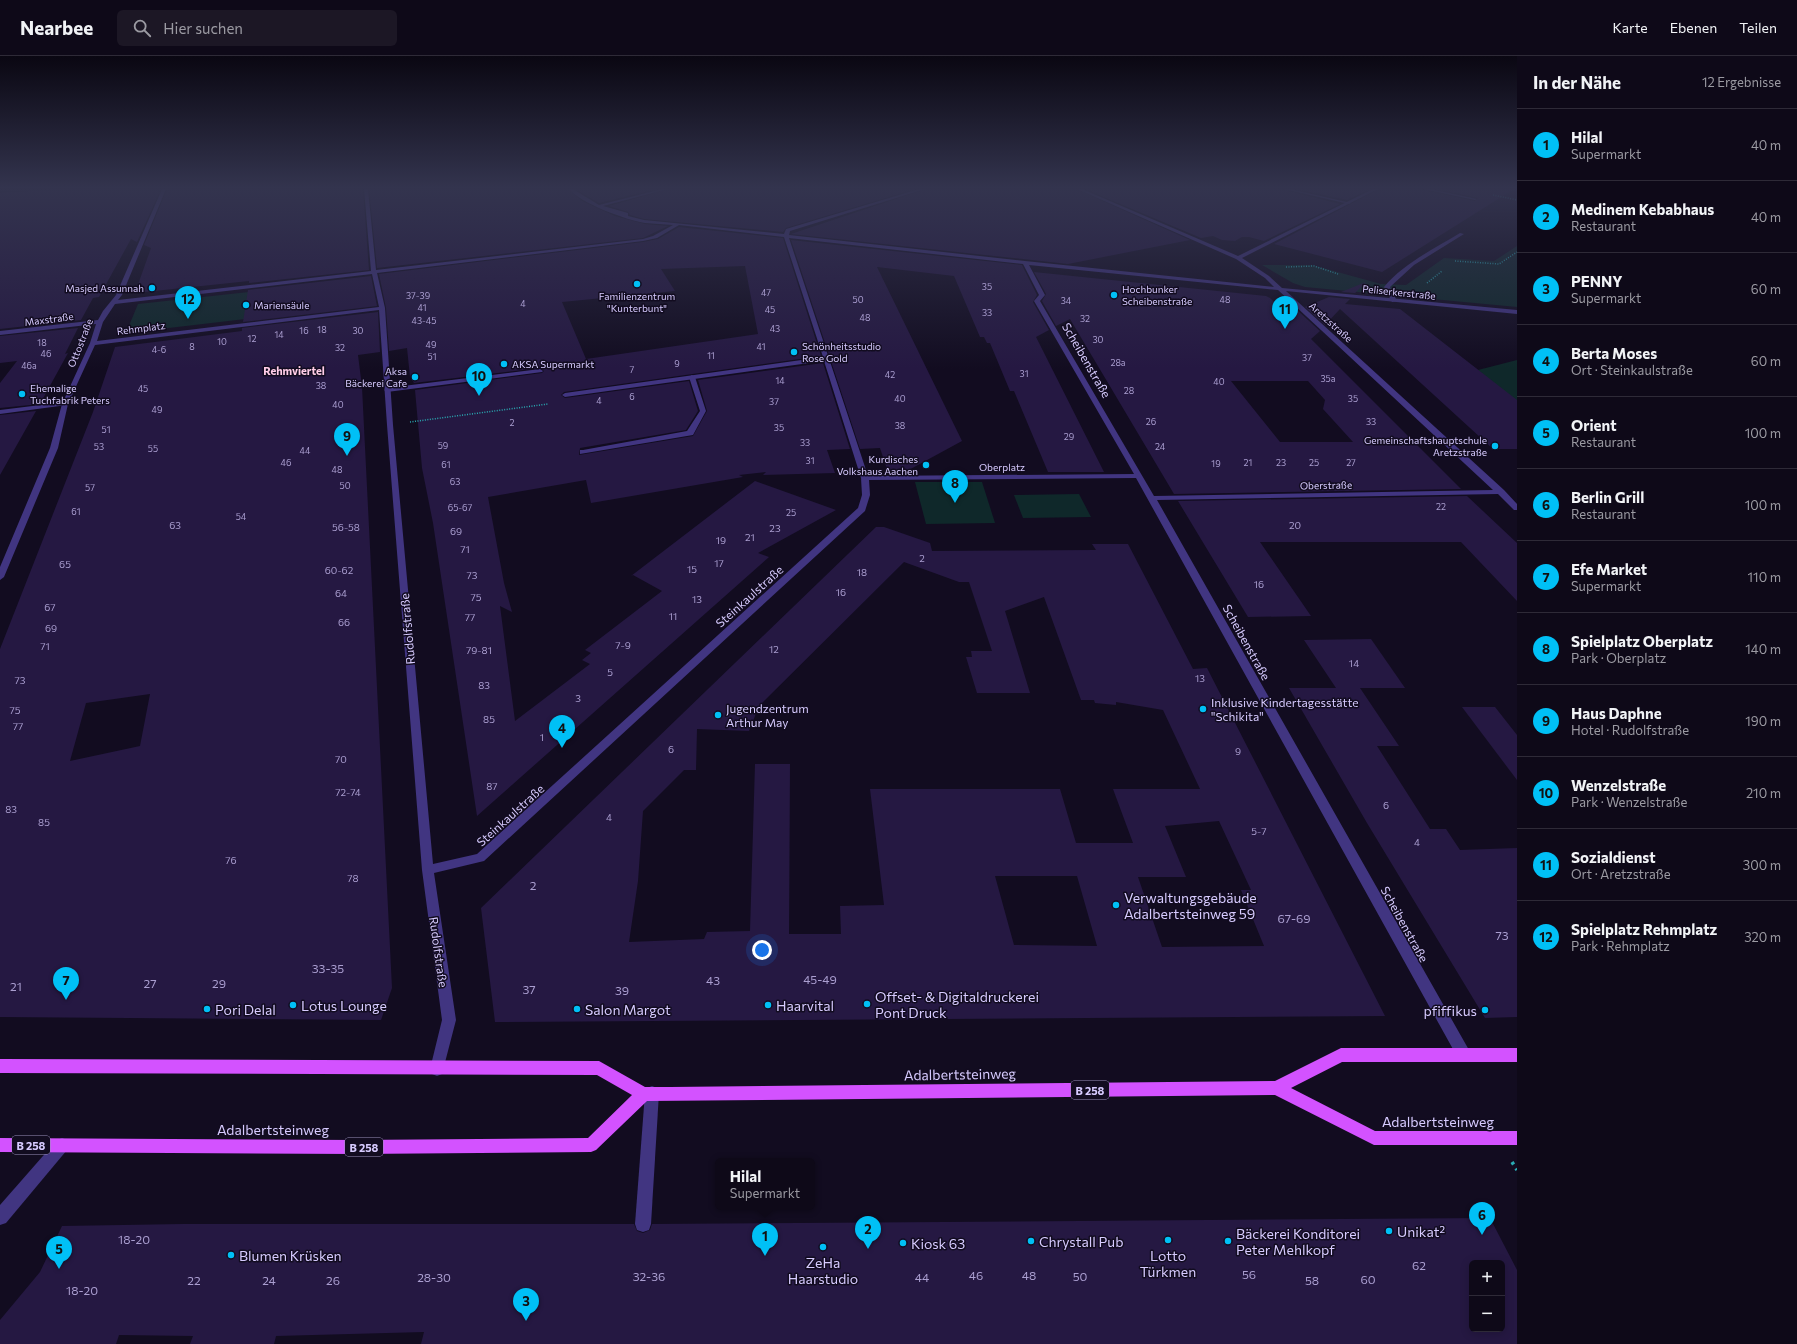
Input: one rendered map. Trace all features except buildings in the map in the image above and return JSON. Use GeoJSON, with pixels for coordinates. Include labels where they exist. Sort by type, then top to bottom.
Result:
{"type":"FeatureCollection","features":[{"type":"Feature","properties":{"kind":"main road","name":"Adalbertsteinweg"},"geometry":{"type":"LineString","coordinates":[[0,1145],[356,1147],[591,1145],[648,1094],[1276,1088],[1341,1055],[1517,1055]]}},
{"type":"Feature","properties":{"kind":"main road"},"geometry":{"type":"LineString","coordinates":[[0,1066],[437,1069],[600,1068],[648,1094]]}},
{"type":"Feature","properties":{"kind":"main road","name":"Adalbertsteinweg"},"geometry":{"type":"LineString","coordinates":[[1276,1088],[1374,1138],[1517,1138]]}},
{"type":"Feature","properties":{"kind":"street","name":"Ottostraße"},"geometry":{"type":"LineString","coordinates":[[0,577],[54,448],[65,404],[93,342],[100,322],[105,312],[114,302],[137,249]]}},
{"type":"Feature","properties":{"kind":"street","name":"Rudolfstraße"},"geometry":{"type":"LineString","coordinates":[[372,249],[374,273],[382,308],[387,390],[428,870],[449,1020],[437,1069]]}},
{"type":"Feature","properties":{"kind":"street"},"geometry":{"type":"LineString","coordinates":[[114,302],[374,273],[395,269],[565,249]]}},
{"type":"Feature","properties":{"kind":"street","name":"Steinkaulstraße"},"geometry":{"type":"LineString","coordinates":[[428,870],[480,858],[862,509],[866,495],[865,478],[790,249]]}},
{"type":"Feature","properties":{"kind":"street","name":"Peliserkerstraße"},"geometry":{"type":"LineString","coordinates":[[902,249],[1394,301],[1517,312]]}},
{"type":"Feature","properties":{"kind":"street","name":"Aretzstraße"},"geometry":{"type":"LineString","coordinates":[[1218,249],[1238,258],[1267,277],[1517,508]]}},
{"type":"Feature","properties":{"kind":"street"},"geometry":{"type":"LineString","coordinates":[[1238,258],[1256,249]]}},
{"type":"Feature","properties":{"kind":"street"},"geometry":{"type":"LineString","coordinates":[[1394,301],[1386,287],[1411,265],[1437,249]]}},
{"type":"Feature","properties":{"kind":"street","name":"Scheibenstraße"},"geometry":{"type":"LineString","coordinates":[[1025,263],[1042,295],[1037,301],[1140,476],[1464,1056]]}},
{"type":"Feature","properties":{"kind":"street","name":"Rehmplatz"},"geometry":{"type":"LineString","coordinates":[[93,342],[382,308]]}},
{"type":"Feature","properties":{"kind":"street","name":"Maxstraße"},"geometry":{"type":"LineString","coordinates":[[0,333],[100,322]]}},
{"type":"Feature","properties":{"kind":"street"},"geometry":{"type":"LineString","coordinates":[[565,395],[825,359]]}},
{"type":"Feature","properties":{"kind":"street"},"geometry":{"type":"LineString","coordinates":[[387,390],[540,371]]}},
{"type":"Feature","properties":{"kind":"street"},"geometry":{"type":"LineString","coordinates":[[583,452],[690,433],[703,411],[692,377]]}},
{"type":"Feature","properties":{"kind":"street"},"geometry":{"type":"LineString","coordinates":[[0,412],[65,404]]}},
{"type":"Feature","properties":{"kind":"street","name":"Oberplatz"},"geometry":{"type":"LineString","coordinates":[[865,478],[1140,476]]}},
{"type":"Feature","properties":{"kind":"street","name":"Oberstraße"},"geometry":{"type":"LineString","coordinates":[[1151,498],[1501,492]]}},
{"type":"Feature","properties":{"kind":"street"},"geometry":{"type":"LineString","coordinates":[[643,1224],[648,1094]]}},
{"type":"Feature","properties":{"kind":"street"},"geometry":{"type":"LineString","coordinates":[[0,1217],[62,1145]]}},
{"type":"Feature","properties":{"kind":"path"},"geometry":{"type":"LineString","coordinates":[[390,425],[550,403]]}},
{"type":"Feature","properties":{"kind":"green space"},"geometry":{"type":"Polygon","coordinates":[[[1512,249],[1517,249],[1517,307],[1305,287],[1293,283],[1262,265],[1312,265],[1381,284],[1406,285],[1444,258],[1494,261],[1512,249]]]}},
{"type":"Feature","properties":{"kind":"green space"},"geometry":{"type":"Polygon","coordinates":[[[358,280],[363,305],[126,333],[138,304],[358,280]]]}},
{"type":"Feature","properties":{"kind":"green space"},"geometry":{"type":"Polygon","coordinates":[[[1517,360],[1517,405],[1478,370],[1517,360]]]}},
{"type":"Feature","properties":{"kind":"green space"},"geometry":{"type":"Polygon","coordinates":[[[915,482],[982,482],[995,523],[926,524],[915,482]]]}},
{"type":"Feature","properties":{"kind":"green space"},"geometry":{"type":"Polygon","coordinates":[[[1079,494],[1091,517],[1023,518],[1014,495],[1079,494]]]}},
{"type":"Feature","properties":{"kind":"place","name":"Familienzentrum \"Kunterbunt\""},"geometry":{"type":"Point","coordinates":[637,284]}},
{"type":"Feature","properties":{"kind":"place","name":"Masjed Assunnah"},"geometry":{"type":"Point","coordinates":[152,288]}},
{"type":"Feature","properties":{"kind":"place","name":"Hochbunker Scheibenstraße"},"geometry":{"type":"Point","coordinates":[1114,295]}},
{"type":"Feature","properties":{"kind":"place","name":"Mariensäule"},"geometry":{"type":"Point","coordinates":[246,305]}},
{"type":"Feature","properties":{"kind":"place","name":"Spielplatz Rehmplatz"},"geometry":{"type":"Point","coordinates":[188,319]}},
{"type":"Feature","properties":{"kind":"place","name":"Sozialdienst"},"geometry":{"type":"Point","coordinates":[1285,329]}},
{"type":"Feature","properties":{"kind":"place","name":"Schönheitsstudio Rose Gold"},"geometry":{"type":"Point","coordinates":[794,352]}},
{"type":"Feature","properties":{"kind":"place","name":"AKSA Supermarkt"},"geometry":{"type":"Point","coordinates":[504,364]}},
{"type":"Feature","properties":{"kind":"place","name":"Aksa Bäckerei Cafe"},"geometry":{"type":"Point","coordinates":[415,377]}},
{"type":"Feature","properties":{"kind":"place","name":"Ehemalige Tuchfabrik Peters"},"geometry":{"type":"Point","coordinates":[22,394]}},
{"type":"Feature","properties":{"kind":"place","name":"Wenzelstraße"},"geometry":{"type":"Point","coordinates":[479,396]}},
{"type":"Feature","properties":{"kind":"place","name":"Gemeinschaftshauptschule Aretzstraße"},"geometry":{"type":"Point","coordinates":[1495,446]}},
{"type":"Feature","properties":{"kind":"place","name":"Haus Daphne"},"geometry":{"type":"Point","coordinates":[347,456]}},
{"type":"Feature","properties":{"kind":"place","name":"Kurdisches Volkshaus Aachen"},"geometry":{"type":"Point","coordinates":[926,465]}},
{"type":"Feature","properties":{"kind":"place","name":"Spielplatz Oberplatz"},"geometry":{"type":"Point","coordinates":[955,503]}},
{"type":"Feature","properties":{"kind":"place","name":"Inklusive Kindertagesstätte \"Schikita\""},"geometry":{"type":"Point","coordinates":[1203,709]}},
{"type":"Feature","properties":{"kind":"place","name":"Jugendzentrum Arthur May"},"geometry":{"type":"Point","coordinates":[718,715]}},
{"type":"Feature","properties":{"kind":"place","name":"Berta Moses"},"geometry":{"type":"Point","coordinates":[562,748]}},
{"type":"Feature","properties":{"kind":"place","name":"Verwaltungsgebäude Adalbertsteinweg 59"},"geometry":{"type":"Point","coordinates":[1116,905]}},
{"type":"Feature","properties":{"kind":"place","name":"Efe Market"},"geometry":{"type":"Point","coordinates":[66,1000]}},
{"type":"Feature","properties":{"kind":"place","name":"Offset- & Digitaldruckerei Pont Druck"},"geometry":{"type":"Point","coordinates":[867,1004]}},
{"type":"Feature","properties":{"kind":"place","name":"Lotus Lounge"},"geometry":{"type":"Point","coordinates":[293,1005]}},
{"type":"Feature","properties":{"kind":"place","name":"Haarvital"},"geometry":{"type":"Point","coordinates":[768,1005]}},
{"type":"Feature","properties":{"kind":"place","name":"Pori Delal"},"geometry":{"type":"Point","coordinates":[207,1009]}},
{"type":"Feature","properties":{"kind":"place","name":"Salon Margot"},"geometry":{"type":"Point","coordinates":[577,1009]}},
{"type":"Feature","properties":{"kind":"place","name":"pfiffikus"},"geometry":{"type":"Point","coordinates":[1485,1010]}},
{"type":"Feature","properties":{"kind":"place","name":"Unikat²"},"geometry":{"type":"Point","coordinates":[1389,1231]}},
{"type":"Feature","properties":{"kind":"place","name":"Berlin Grill"},"geometry":{"type":"Point","coordinates":[1482,1235]}},
{"type":"Feature","properties":{"kind":"place","name":"Lotto Türkmen"},"geometry":{"type":"Point","coordinates":[1168,1240]}},
{"type":"Feature","properties":{"kind":"place","name":"Chrystall Pub"},"geometry":{"type":"Point","coordinates":[1031,1241]}},
{"type":"Feature","properties":{"kind":"place","name":"Bäckerei Konditorei Peter Mehlkopf"},"geometry":{"type":"Point","coordinates":[1228,1241]}},
{"type":"Feature","properties":{"kind":"place","name":"Kiosk 63"},"geometry":{"type":"Point","coordinates":[903,1243]}},
{"type":"Feature","properties":{"kind":"place","name":"ZeHa Haarstudio"},"geometry":{"type":"Point","coordinates":[823,1247]}},
{"type":"Feature","properties":{"kind":"place","name":"Medinem Kebabhaus"},"geometry":{"type":"Point","coordinates":[868,1249]}},
{"type":"Feature","properties":{"kind":"place","name":"Blumen Krüsken"},"geometry":{"type":"Point","coordinates":[231,1255]}},
{"type":"Feature","properties":{"kind":"place","name":"Hilal"},"geometry":{"type":"Point","coordinates":[765,1256]}},
{"type":"Feature","properties":{"kind":"place","name":"Orient"},"geometry":{"type":"Point","coordinates":[59,1269]}},
{"type":"Feature","properties":{"kind":"place","name":"PENNY"},"geometry":{"type":"Point","coordinates":[526,1321]}},
{"type":"Feature","properties":{"kind":"district","name":"Rehmviertel"},"geometry":{"type":"Point","coordinates":[294,370]}}]}
